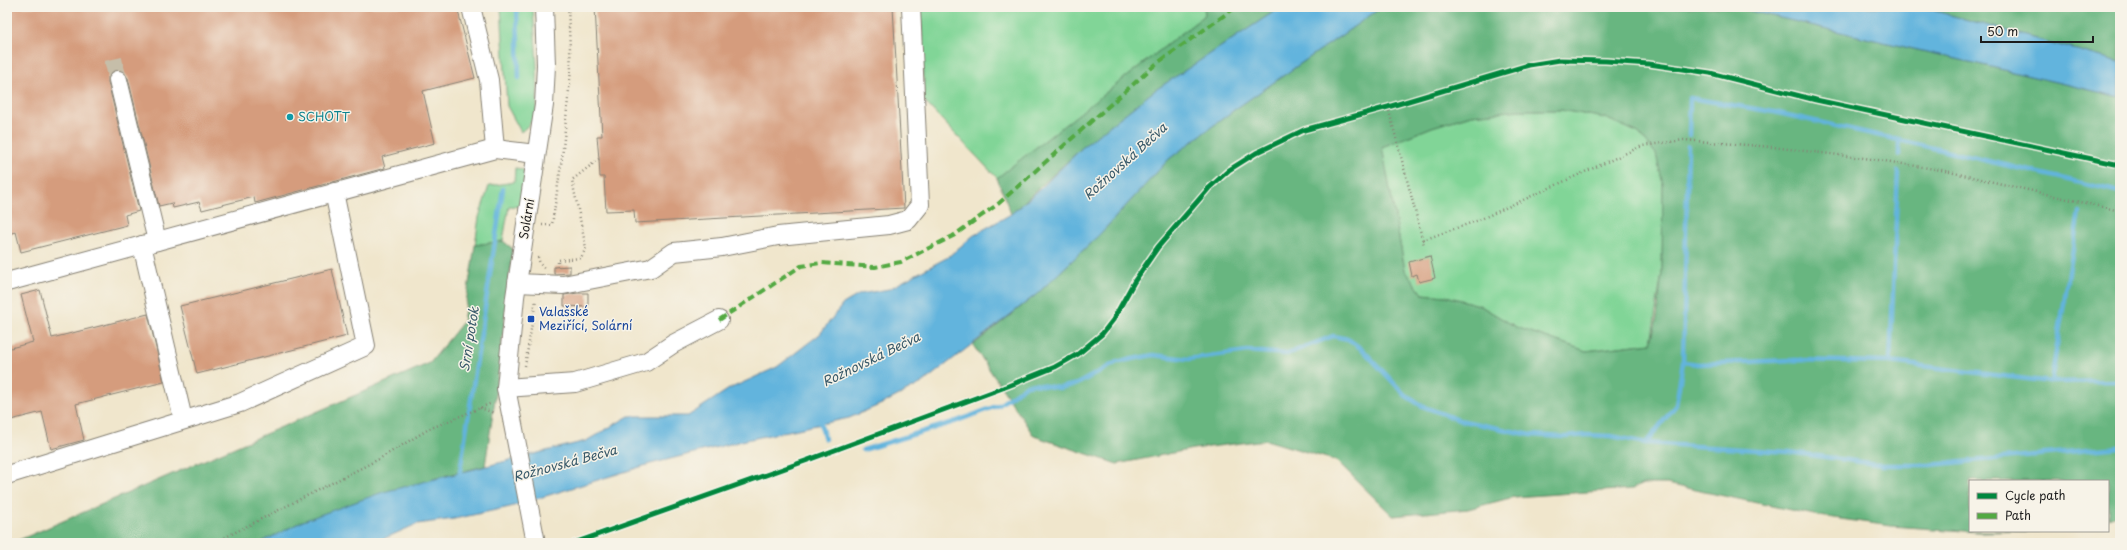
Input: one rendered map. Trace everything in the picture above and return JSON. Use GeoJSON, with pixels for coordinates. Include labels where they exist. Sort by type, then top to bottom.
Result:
{"type":"FeatureCollection","features":[{"type":"Feature","properties":{"kind":"street"},"geometry":{"type":"LineString","coordinates":[[472,7],[489,80],[495,149]]}},
{"type":"Feature","properties":{"kind":"street","name":"Solární"},"geometry":{"type":"LineString","coordinates":[[536,543],[506,388],[517,283],[544,105],[546,72],[544,7]]}},
{"type":"Feature","properties":{"kind":"street"},"geometry":{"type":"LineString","coordinates":[[517,283],[543,278],[563,285],[651,268],[674,252],[722,247],[778,236],[889,225],[908,220],[920,205],[911,7]]}},
{"type":"Feature","properties":{"kind":"street"},"geometry":{"type":"LineString","coordinates":[[118,80],[184,419]]}},
{"type":"Feature","properties":{"kind":"street"},"geometry":{"type":"LineString","coordinates":[[7,282],[495,149],[536,154]]}},
{"type":"Feature","properties":{"kind":"street"},"geometry":{"type":"LineString","coordinates":[[7,475],[184,419],[240,403],[366,346],[334,192]]}},
{"type":"Feature","properties":{"kind":"street"},"geometry":{"type":"LineString","coordinates":[[506,388],[575,383],[646,362],[673,344],[719,320]]}},
{"type":"Feature","properties":{"kind":"path"},"geometry":{"type":"LineString","coordinates":[[539,231],[540,224],[552,225],[562,158],[571,70],[568,7]]}},
{"type":"Feature","properties":{"kind":"path"},"geometry":{"type":"LineString","coordinates":[[1382,109],[1395,105]]}},
{"type":"Feature","properties":{"kind":"path"},"geometry":{"type":"LineString","coordinates":[[1388,107],[1424,245]]}},
{"type":"Feature","properties":{"kind":"path"},"geometry":{"type":"LineString","coordinates":[[1423,240],[1479,220],[1642,146],[1684,140],[1765,146],[1872,158],[1934,168],[2120,211]]}},
{"type":"Feature","properties":{"kind":"path"},"geometry":{"type":"LineString","coordinates":[[558,267],[558,260],[581,258],[586,248],[572,180],[598,159]]}},
{"type":"Feature","properties":{"kind":"path"},"geometry":{"type":"LineString","coordinates":[[522,367],[526,366],[543,278],[537,251]]}},
{"type":"Feature","properties":{"kind":"path"},"geometry":{"type":"LineString","coordinates":[[214,543],[379,459],[429,429],[478,408]]}},
{"type":"Feature","properties":{"kind":"green space"},"geometry":{"type":"Polygon","coordinates":[[[501,7],[533,7],[536,47],[536,110],[533,120],[521,132],[507,106],[501,7]]]}},
{"type":"Feature","properties":{"kind":"green space"},"geometry":{"type":"Polygon","coordinates":[[[921,7],[1204,7],[1205,15],[997,178],[924,101],[921,7]]]}},
{"type":"Feature","properties":{"kind":"green space"},"geometry":{"type":"Polygon","coordinates":[[[1204,7],[1281,7],[1154,91],[1085,145],[1011,214],[997,178],[1205,15],[1204,7]]]}},
{"type":"Feature","properties":{"kind":"green space"},"geometry":{"type":"Polygon","coordinates":[[[1382,7],[1733,7],[2120,97],[2120,514],[2109,518],[2109,480],[1969,480],[1969,531],[1891,526],[1819,516],[1667,484],[1643,484],[1632,489],[1514,497],[1468,509],[1393,516],[1337,461],[1266,440],[1193,449],[1117,464],[1034,436],[973,345],[1037,294],[1100,234],[1169,159],[1234,110],[1382,7]],[[1519,110],[1471,115],[1432,127],[1382,147],[1405,270],[1422,294],[1446,296],[1479,305],[1516,327],[1586,351],[1651,343],[1657,317],[1662,272],[1663,184],[1656,154],[1639,133],[1605,118],[1561,110],[1519,110]]]}},
{"type":"Feature","properties":{"kind":"green space"},"geometry":{"type":"Polygon","coordinates":[[[1921,7],[2120,7],[2120,62],[1921,7]]]}},
{"type":"Feature","properties":{"kind":"green space"},"geometry":{"type":"Polygon","coordinates":[[[1519,110],[1561,110],[1605,118],[1639,133],[1656,154],[1663,184],[1662,272],[1651,343],[1586,351],[1516,327],[1479,305],[1446,296],[1422,294],[1405,270],[1382,147],[1432,127],[1471,115],[1519,110]]]}},
{"type":"Feature","properties":{"kind":"green space"},"geometry":{"type":"Polygon","coordinates":[[[515,168],[522,169],[525,173],[521,207],[509,206],[503,241],[475,245],[479,217],[489,186],[514,182],[515,168]]]}},
{"type":"Feature","properties":{"kind":"green space"},"geometry":{"type":"Polygon","coordinates":[[[503,241],[513,249],[496,393],[485,466],[440,477],[303,521],[260,543],[12,543],[430,363],[463,322],[475,245],[503,241]]]}},
{"type":"Feature","properties":{"kind":"water","name":"Rožnovská Bečva"},"geometry":{"type":"Polygon","coordinates":[[[1281,7],[1382,7],[1234,110],[1169,159],[1100,234],[1037,294],[922,383],[884,403],[849,418],[746,440],[650,464],[510,507],[454,519],[417,524],[374,543],[260,543],[303,521],[383,492],[586,441],[629,416],[688,416],[729,389],[777,367],[820,334],[843,304],[860,294],[889,289],[948,257],[974,235],[1011,214],[1040,189],[1085,145],[1154,91],[1281,7]]]}},
{"type":"Feature","properties":{"kind":"water"},"geometry":{"type":"Polygon","coordinates":[[[1733,7],[1921,7],[2120,62],[2120,97],[1733,7]]]}},
{"type":"Feature","properties":{"kind":"building","name":"SCHOTT"},"geometry":{"type":"Polygon","coordinates":[[[7,7],[457,7],[475,78],[423,91],[435,143],[382,157],[385,168],[255,203],[254,197],[202,210],[199,202],[173,208],[172,203],[159,206],[128,78],[121,70],[115,70],[108,77],[108,82],[139,211],[125,215],[127,225],[21,252],[16,232],[7,234],[7,7]]]}},
{"type":"Feature","properties":{"kind":"building"},"geometry":{"type":"Polygon","coordinates":[[[595,7],[893,7],[904,208],[635,223],[634,210],[606,211],[604,177],[600,177],[597,136],[602,136],[595,7]]]}},
{"type":"Feature","properties":{"kind":"building"},"geometry":{"type":"Polygon","coordinates":[[[1430,256],[1435,278],[1419,282],[1417,274],[1412,276],[1409,262],[1430,256]]]}},
{"type":"Feature","properties":{"kind":"building"},"geometry":{"type":"Polygon","coordinates":[[[570,266],[570,273],[554,274],[554,267],[570,266]]]}},
{"type":"Feature","properties":{"kind":"building"},"geometry":{"type":"Polygon","coordinates":[[[332,269],[347,336],[197,374],[180,306],[332,269]]]}},
{"type":"Feature","properties":{"kind":"building"},"geometry":{"type":"Polygon","coordinates":[[[40,290],[52,338],[148,314],[164,382],[76,404],[84,440],[51,449],[42,412],[7,421],[7,349],[33,342],[21,295],[40,290]]]}},
{"type":"Feature","properties":{"kind":"building"},"geometry":{"type":"Polygon","coordinates":[[[588,293],[588,307],[564,306],[564,295],[588,293]]]}},
{"type":"Feature","properties":{"kind":"waterway","name":"Srní potok"},"geometry":{"type":"LineString","coordinates":[[517,7],[519,78]]}},
{"type":"Feature","properties":{"kind":"waterway"},"geometry":{"type":"LineString","coordinates":[[1689,135],[1690,98],[1774,112],[2120,192]]}},
{"type":"Feature","properties":{"kind":"waterway"},"geometry":{"type":"LineString","coordinates":[[1899,140],[1899,155]]}},
{"type":"Feature","properties":{"kind":"waterway"},"geometry":{"type":"LineString","coordinates":[[1646,443],[1676,405],[1683,362],[1688,146]]}},
{"type":"Feature","properties":{"kind":"waterway"},"geometry":{"type":"LineString","coordinates":[[1890,362],[1898,171]]}},
{"type":"Feature","properties":{"kind":"waterway","name":"Srní potok"},"geometry":{"type":"LineString","coordinates":[[459,478],[503,189]]}},
{"type":"Feature","properties":{"kind":"waterway"},"geometry":{"type":"LineString","coordinates":[[2051,382],[2079,212]]}},
{"type":"Feature","properties":{"kind":"waterway"},"geometry":{"type":"LineString","coordinates":[[863,450],[957,421],[999,405],[1027,385],[1034,384],[1059,388],[1077,384],[1117,362],[1153,355],[1188,359],[1248,351],[1287,354],[1333,336],[1348,339],[1363,350],[1405,395],[1422,406],[1459,420],[1531,435],[1565,437],[1586,435],[1611,436],[1646,443],[1789,452],[1883,465],[1930,465],[2120,447]]}},
{"type":"Feature","properties":{"kind":"waterway"},"geometry":{"type":"LineString","coordinates":[[1683,362],[1698,364],[1793,360],[1890,362],[2051,382],[2120,381]]}},
{"type":"Feature","properties":{"kind":"waterway"},"geometry":{"type":"LineString","coordinates":[[819,419],[825,439]]}},
{"type":"Feature","properties":{"kind":"tunnel"},"geometry":{"type":"LineString","coordinates":[[113,59],[118,80]]}},
{"type":"Feature","properties":{"kind":"marked path"},"geometry":{"type":"LineString","coordinates":[[719,320],[801,266],[821,263],[875,267],[901,262],[953,236],[998,204],[1156,64],[1236,7]]}},
{"type":"Feature","properties":{"kind":"cycle path"},"geometry":{"type":"LineString","coordinates":[[574,543],[808,460],[1008,386],[1055,367],[1078,354],[1102,334],[1113,320],[1134,282],[1158,247],[1209,188],[1229,170],[1256,153],[1304,130],[1388,107],[1529,65],[1560,60],[1606,61],[1649,64],[1710,73],[1816,100],[2120,165]]}},
{"type":"Feature","properties":{"kind":"place","name":"SCHOTT"},"geometry":{"type":"Point","coordinates":[290,117]}},
{"type":"Feature","properties":{"kind":"place","name":"Valašské Meziřící, Solární"},"geometry":{"type":"Point","coordinates":[531,319]}}]}
